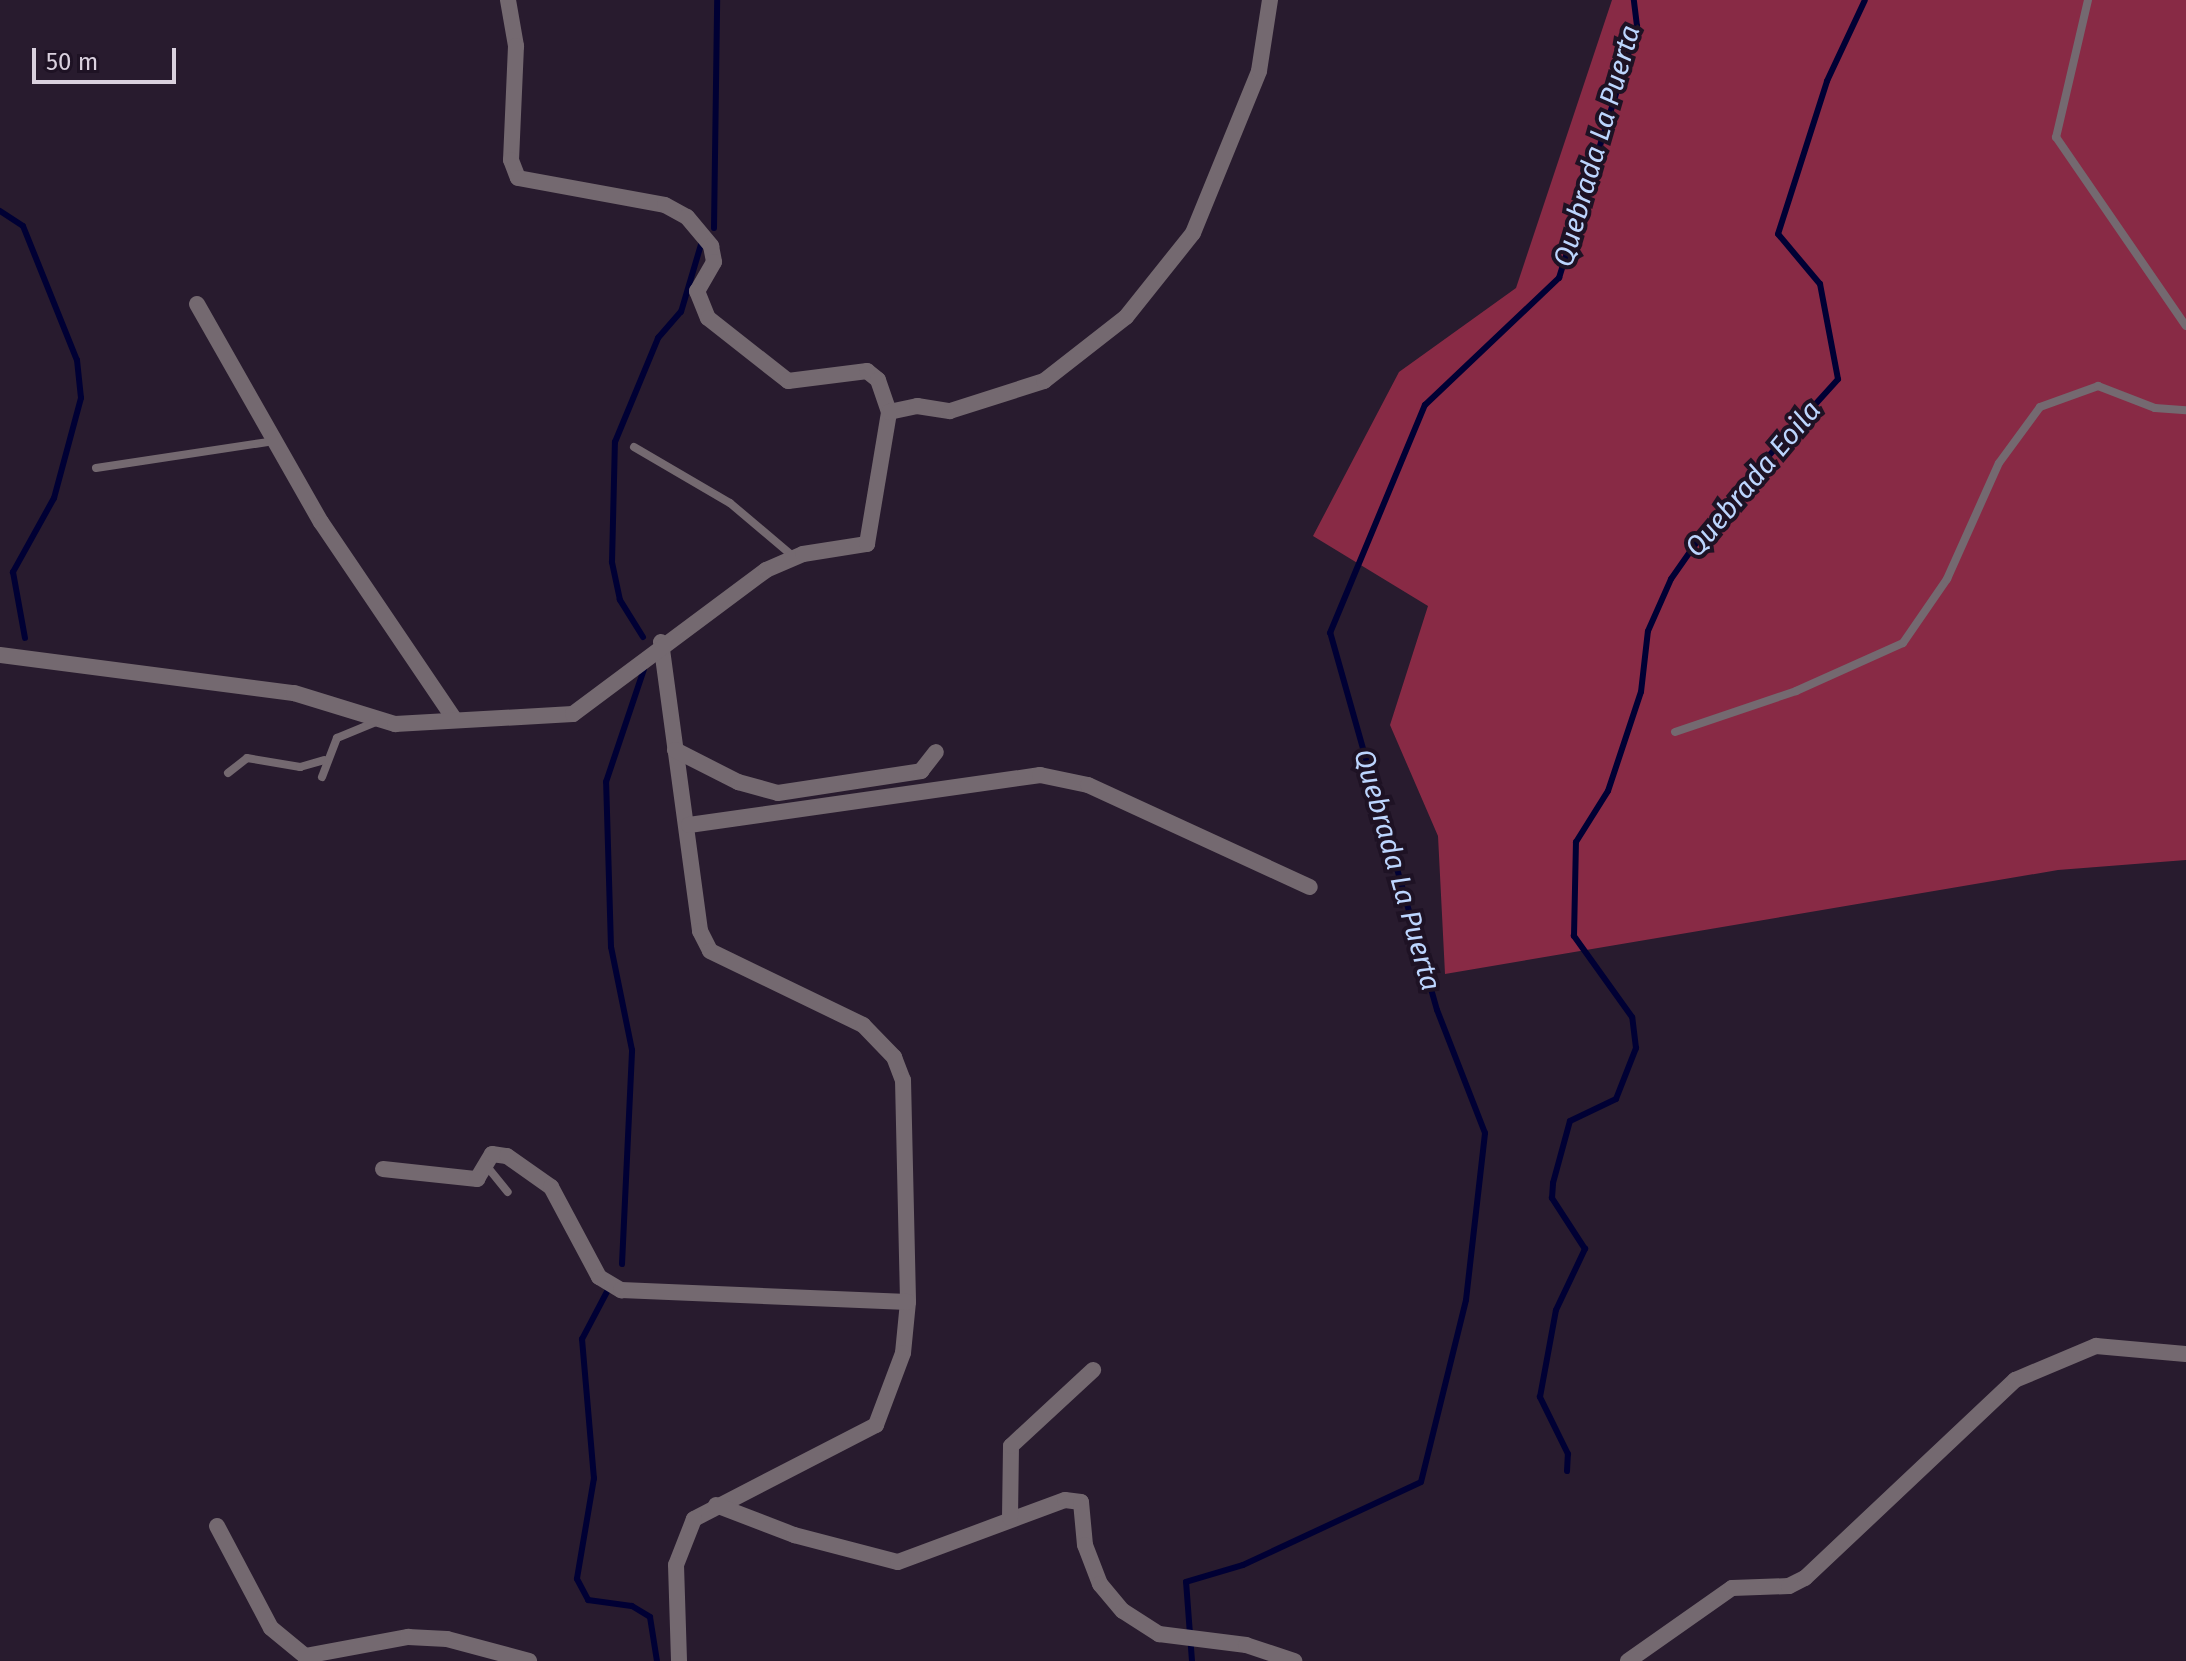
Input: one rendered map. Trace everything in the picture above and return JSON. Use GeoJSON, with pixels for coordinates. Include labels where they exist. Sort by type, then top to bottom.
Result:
{"type":"FeatureCollection","features":[{"type":"Feature","properties":{"kind":"street"},"geometry":{"type":"LineString","coordinates":[[0,655],[294,693],[380,721],[573,714],[661,642],[795,557],[867,544],[889,412],[878,380],[867,371],[788,381],[708,318],[697,291],[714,262],[711,246],[687,217],[665,205],[518,178],[511,160],[516,46],[508,0]]}},
{"type":"Feature","properties":{"kind":"street"},"geometry":{"type":"LineString","coordinates":[[889,412],[917,406],[950,411],[1044,381],[1070,368],[1162,279],[1193,233],[1259,71],[1270,0]]}},
{"type":"Feature","properties":{"kind":"street"},"geometry":{"type":"LineString","coordinates":[[197,304],[275,441],[455,720]]}},
{"type":"Feature","properties":{"kind":"street"},"geometry":{"type":"LineString","coordinates":[[661,642],[675,750],[689,825],[700,931],[710,951],[863,1025],[894,1057],[903,1080],[908,1302],[903,1353],[876,1425],[847,1446],[716,1505],[694,1519],[679,1553],[672,1620],[679,1661]]}},
{"type":"Feature","properties":{"kind":"street"},"geometry":{"type":"LineString","coordinates":[[675,750],[738,782],[778,793],[921,771],[936,752]]}},
{"type":"Feature","properties":{"kind":"street"},"geometry":{"type":"LineString","coordinates":[[689,825],[1040,775],[1088,785],[1310,887]]}},
{"type":"Feature","properties":{"kind":"street"},"geometry":{"type":"LineString","coordinates":[[383,1169],[477,1179],[492,1154],[507,1156],[551,1187],[599,1277],[621,1290],[908,1302]]}},
{"type":"Feature","properties":{"kind":"street"},"geometry":{"type":"LineString","coordinates":[[1628,1661],[1732,1588],[1789,1586],[1805,1578],[2015,1380],[2096,1346],[2186,1354]]}},
{"type":"Feature","properties":{"kind":"street"},"geometry":{"type":"LineString","coordinates":[[1010,1518],[1011,1446],[1093,1370]]}},
{"type":"Feature","properties":{"kind":"street"},"geometry":{"type":"LineString","coordinates":[[716,1505],[794,1535],[898,1562],[1010,1518],[1065,1500],[1081,1502],[1085,1545],[1100,1584],[1123,1611],[1176,1638],[1259,1647],[1294,1661]]}},
{"type":"Feature","properties":{"kind":"street"},"geometry":{"type":"LineString","coordinates":[[217,1526],[271,1628],[305,1656],[408,1637],[447,1639],[529,1661]]}},
{"type":"Feature","properties":{"kind":"lane"},"geometry":{"type":"LineString","coordinates":[[2088,0],[2056,137],[2186,326]]}},
{"type":"Feature","properties":{"kind":"lane"},"geometry":{"type":"LineString","coordinates":[[1675,732],[1903,643],[1947,579],[1999,463],[2040,407],[2098,386],[2155,408],[2186,410]]}},
{"type":"Feature","properties":{"kind":"lane"},"geometry":{"type":"LineString","coordinates":[[96,468],[275,441]]}},
{"type":"Feature","properties":{"kind":"lane"},"geometry":{"type":"LineString","coordinates":[[634,447],[730,503],[795,557]]}},
{"type":"Feature","properties":{"kind":"lane"},"geometry":{"type":"LineString","coordinates":[[322,777],[324,760],[337,738],[380,721]]}},
{"type":"Feature","properties":{"kind":"lane"},"geometry":{"type":"LineString","coordinates":[[228,773],[247,758],[300,767],[324,760]]}},
{"type":"Feature","properties":{"kind":"lane"},"geometry":{"type":"LineString","coordinates":[[485,1164],[508,1192]]}},
{"type":"Feature","properties":{"kind":"shaded area"},"geometry":{"type":"Polygon","coordinates":[[[1612,0],[2186,0],[2186,860],[2058,870],[1445,974],[1438,836],[1390,725],[1428,606],[1313,536],[1399,372],[1516,288],[1612,0]]]}},
{"type":"Feature","properties":{"kind":"waterway"},"geometry":{"type":"LineString","coordinates":[[714,228],[717,0]]}},
{"type":"Feature","properties":{"kind":"waterway","name":"Quebrada La Puerta"},"geometry":{"type":"LineString","coordinates":[[1192,1661],[1186,1582],[1243,1565],[1421,1482],[1466,1300],[1485,1133],[1437,1010],[1330,633],[1425,405],[1559,278],[1637,26],[1634,0]]}},
{"type":"Feature","properties":{"kind":"waterway","name":"Quebrada Eoila"},"geometry":{"type":"LineString","coordinates":[[1567,1471],[1568,1454],[1540,1397],[1556,1310],[1585,1249],[1552,1198],[1553,1183],[1570,1121],[1616,1099],[1636,1048],[1632,1017],[1574,936],[1576,842],[1608,791],[1641,692],[1648,631],[1671,579],[1718,512],[1838,379],[1820,284],[1778,234],[1827,81],[1865,0]]}},
{"type":"Feature","properties":{"kind":"waterway"},"geometry":{"type":"LineString","coordinates":[[0,211],[23,226],[77,360],[81,398],[54,498],[13,572],[25,638]]}},
{"type":"Feature","properties":{"kind":"waterway"},"geometry":{"type":"LineString","coordinates":[[643,637],[620,600],[612,562],[615,442],[658,338],[681,312],[702,241]]}},
{"type":"Feature","properties":{"kind":"waterway"},"geometry":{"type":"LineString","coordinates":[[622,1264],[632,1050],[611,947],[606,782],[644,669]]}},
{"type":"Feature","properties":{"kind":"waterway"},"geometry":{"type":"LineString","coordinates":[[610,1286],[582,1339],[594,1478],[577,1579],[588,1600],[632,1606],[650,1617],[657,1661]]}}]}
